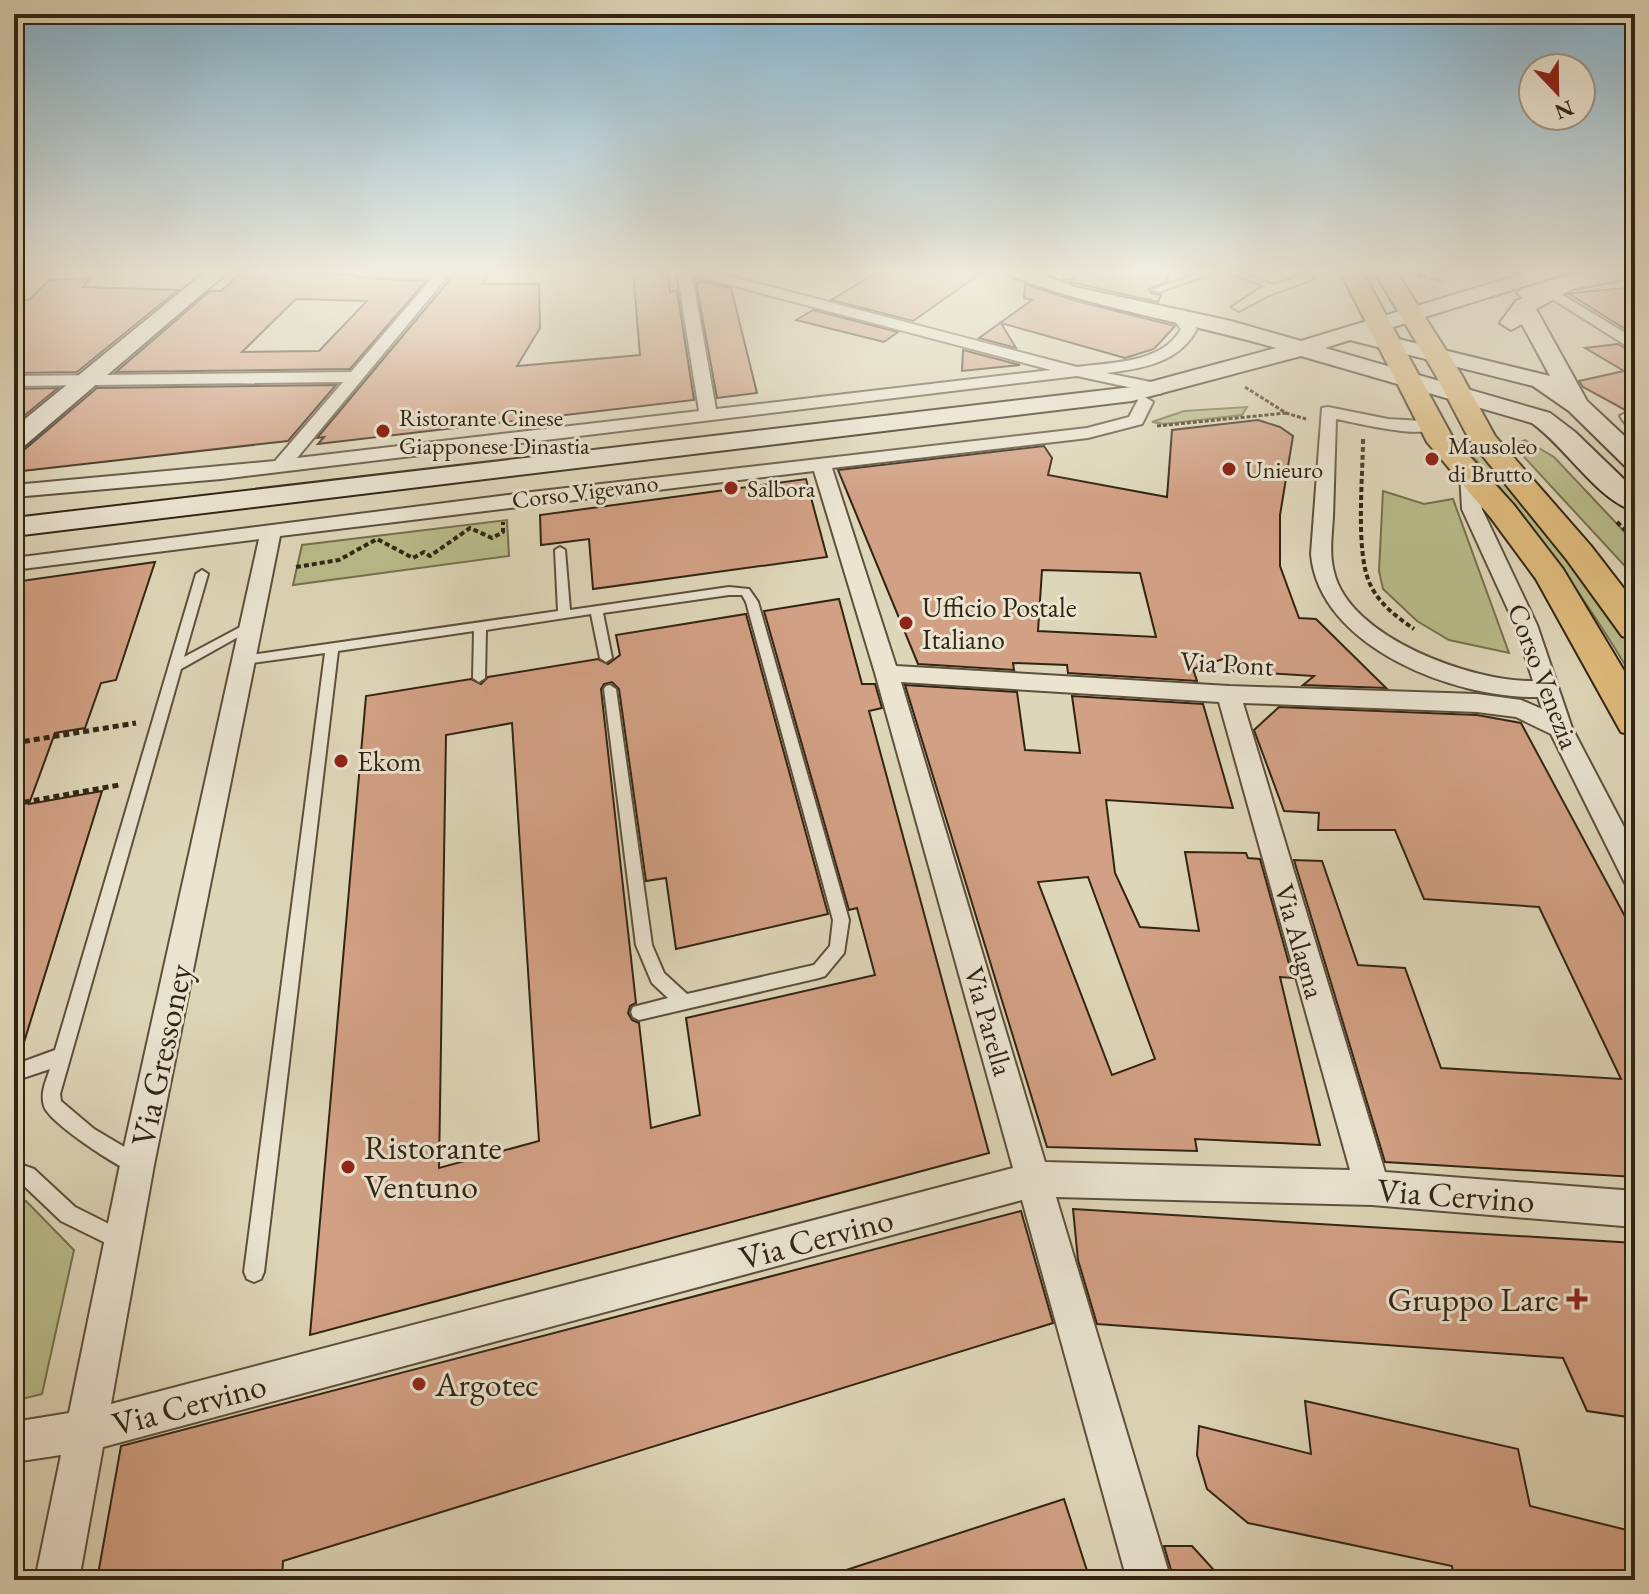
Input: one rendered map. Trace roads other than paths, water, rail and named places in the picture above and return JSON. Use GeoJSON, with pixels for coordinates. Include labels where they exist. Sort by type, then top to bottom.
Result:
{"type":"FeatureCollection","features":[{"type":"Feature","properties":{"kind":"main road"},"geometry":{"type":"LineString","coordinates":[[14,441],[129,345]]}},
{"type":"Feature","properties":{"kind":"main road"},"geometry":{"type":"LineString","coordinates":[[1289,345],[1528,414],[1555,426],[1624,496],[1635,503]]}},
{"type":"Feature","properties":{"kind":"main road","name":"Corso Vigevano"},"geometry":{"type":"LineString","coordinates":[[14,527],[1017,409],[1147,404],[1321,345]]}},
{"type":"Feature","properties":{"kind":"main road"},"geometry":{"type":"LineString","coordinates":[[1309,351],[1335,345]]}},
{"type":"Feature","properties":{"kind":"main road","name":"Corso Venezia"},"geometry":{"type":"LineString","coordinates":[[1388,345],[1441,442],[1502,511],[1551,576],[1635,722]]}},
{"type":"Feature","properties":{"kind":"main road"},"geometry":{"type":"LineString","coordinates":[[1412,345],[1542,381],[1578,406],[1635,461]]}},
{"type":"Feature","properties":{"kind":"main road"},"geometry":{"type":"LineString","coordinates":[[1432,345],[1483,439],[1579,553],[1635,628]]}},
{"type":"Feature","properties":{"kind":"main road"},"geometry":{"type":"LineString","coordinates":[[1537,345],[1578,406]]}},
{"type":"Feature","properties":{"kind":"street"},"geometry":{"type":"LineString","coordinates":[[281,466],[380,345]]}},
{"type":"Feature","properties":{"kind":"street"},"geometry":{"type":"LineString","coordinates":[[697,345],[709,417]]}},
{"type":"Feature","properties":{"kind":"street"},"geometry":{"type":"LineString","coordinates":[[978,345],[1079,372],[1147,404]]}},
{"type":"Feature","properties":{"kind":"street","name":"Corso Vigevano"},"geometry":{"type":"LineString","coordinates":[[14,491],[110,480],[164,479],[221,473],[1079,372],[1153,360],[1176,345]]}},
{"type":"Feature","properties":{"kind":"street"},"geometry":{"type":"LineString","coordinates":[[14,381],[352,377]]}},
{"type":"Feature","properties":{"kind":"street","name":"Corso Vigevano"},"geometry":{"type":"LineString","coordinates":[[14,564],[502,501],[1088,433],[1147,404]]}},
{"type":"Feature","properties":{"kind":"street"},"geometry":{"type":"LineString","coordinates":[[1433,426],[1388,424],[1328,412],[1321,554],[1324,576],[1344,610],[1360,625],[1422,664],[1503,689],[1548,689]]}},
{"type":"Feature","properties":{"kind":"street","name":"Via Parella"},"geometry":{"type":"LineString","coordinates":[[821,464],[887,673],[1149,1580]]}},
{"type":"Feature","properties":{"kind":"street","name":"Corso Venezia"},"geometry":{"type":"LineString","coordinates":[[1469,472],[1472,509],[1526,625],[1560,728],[1635,875]]}},
{"type":"Feature","properties":{"kind":"street","name":"Corso Vigevano"},"geometry":{"type":"LineString","coordinates":[[221,473],[276,477],[314,491]]}},
{"type":"Feature","properties":{"kind":"street","name":"Corso Vigevano"},"geometry":{"type":"LineString","coordinates":[[14,502],[100,492],[164,479]]}},
{"type":"Feature","properties":{"kind":"street","name":"Via Gressoney"},"geometry":{"type":"LineString","coordinates":[[57,1580],[137,1165],[271,531]]}},
{"type":"Feature","properties":{"kind":"street"},"geometry":{"type":"LineString","coordinates":[[1422,664],[1432,688],[1426,701]]}},
{"type":"Feature","properties":{"kind":"street","name":"Via Pont"},"geometry":{"type":"LineString","coordinates":[[887,673],[1229,694],[1426,701],[1521,709],[1560,728]]}},
{"type":"Feature","properties":{"kind":"street","name":"Via Alagna"},"geometry":{"type":"LineString","coordinates":[[1229,694],[1372,1188]]}},
{"type":"Feature","properties":{"kind":"street","name":"Via Cervino"},"geometry":{"type":"LineString","coordinates":[[14,1442],[87,1431],[1035,1179],[1372,1188],[1635,1209]]}},
{"type":"Feature","properties":{"kind":"lane"},"geometry":{"type":"LineString","coordinates":[[560,550],[564,614]]}},
{"type":"Feature","properties":{"kind":"lane"},"geometry":{"type":"LineString","coordinates":[[137,1165],[88,1135],[53,1106],[51,1094],[202,574]]}},
{"type":"Feature","properties":{"kind":"lane"},"geometry":{"type":"LineString","coordinates":[[244,660],[596,609],[729,591],[745,592],[752,602],[841,920],[838,948],[819,971],[639,1012]]}},
{"type":"Feature","properties":{"kind":"lane"},"geometry":{"type":"LineString","coordinates":[[596,609],[606,658]]}},
{"type":"Feature","properties":{"kind":"lane"},"geometry":{"type":"LineString","coordinates":[[479,678],[480,626]]}},
{"type":"Feature","properties":{"kind":"lane"},"geometry":{"type":"LineString","coordinates":[[175,667],[250,627]]}},
{"type":"Feature","properties":{"kind":"lane"},"geometry":{"type":"LineString","coordinates":[[254,1272],[332,647]]}},
{"type":"Feature","properties":{"kind":"lane"},"geometry":{"type":"LineString","coordinates":[[610,689],[644,945],[658,978],[684,1002]]}},
{"type":"Feature","properties":{"kind":"lane"},"geometry":{"type":"LineString","coordinates":[[14,1073],[62,1056]]}},
{"type":"Feature","properties":{"kind":"lane"},"geometry":{"type":"LineString","coordinates":[[14,1171],[27,1176],[68,1214],[122,1241]]}},
{"type":"Feature","properties":{"kind":"place","name":"Ristorante Cinese Giapponese Dinastia"},"geometry":{"type":"Point","coordinates":[383,431]}},
{"type":"Feature","properties":{"kind":"place","name":"Mausoleo di Brutto"},"geometry":{"type":"Point","coordinates":[1432,459]}},
{"type":"Feature","properties":{"kind":"place","name":"Unieuro"},"geometry":{"type":"Point","coordinates":[1229,469]}},
{"type":"Feature","properties":{"kind":"place","name":"Salbora"},"geometry":{"type":"Point","coordinates":[731,488]}},
{"type":"Feature","properties":{"kind":"place","name":"Ufficio Postale Italiano"},"geometry":{"type":"Point","coordinates":[906,623]}},
{"type":"Feature","properties":{"kind":"place","name":"Ekom"},"geometry":{"type":"Point","coordinates":[341,761]}},
{"type":"Feature","properties":{"kind":"place","name":"Ristorante Ventuno"},"geometry":{"type":"Point","coordinates":[348,1167]}},
{"type":"Feature","properties":{"kind":"place","name":"Gruppo Larc"},"geometry":{"type":"Point","coordinates":[1577,1299]}},
{"type":"Feature","properties":{"kind":"place","name":"Argotec"},"geometry":{"type":"Point","coordinates":[419,1384]}}]}
